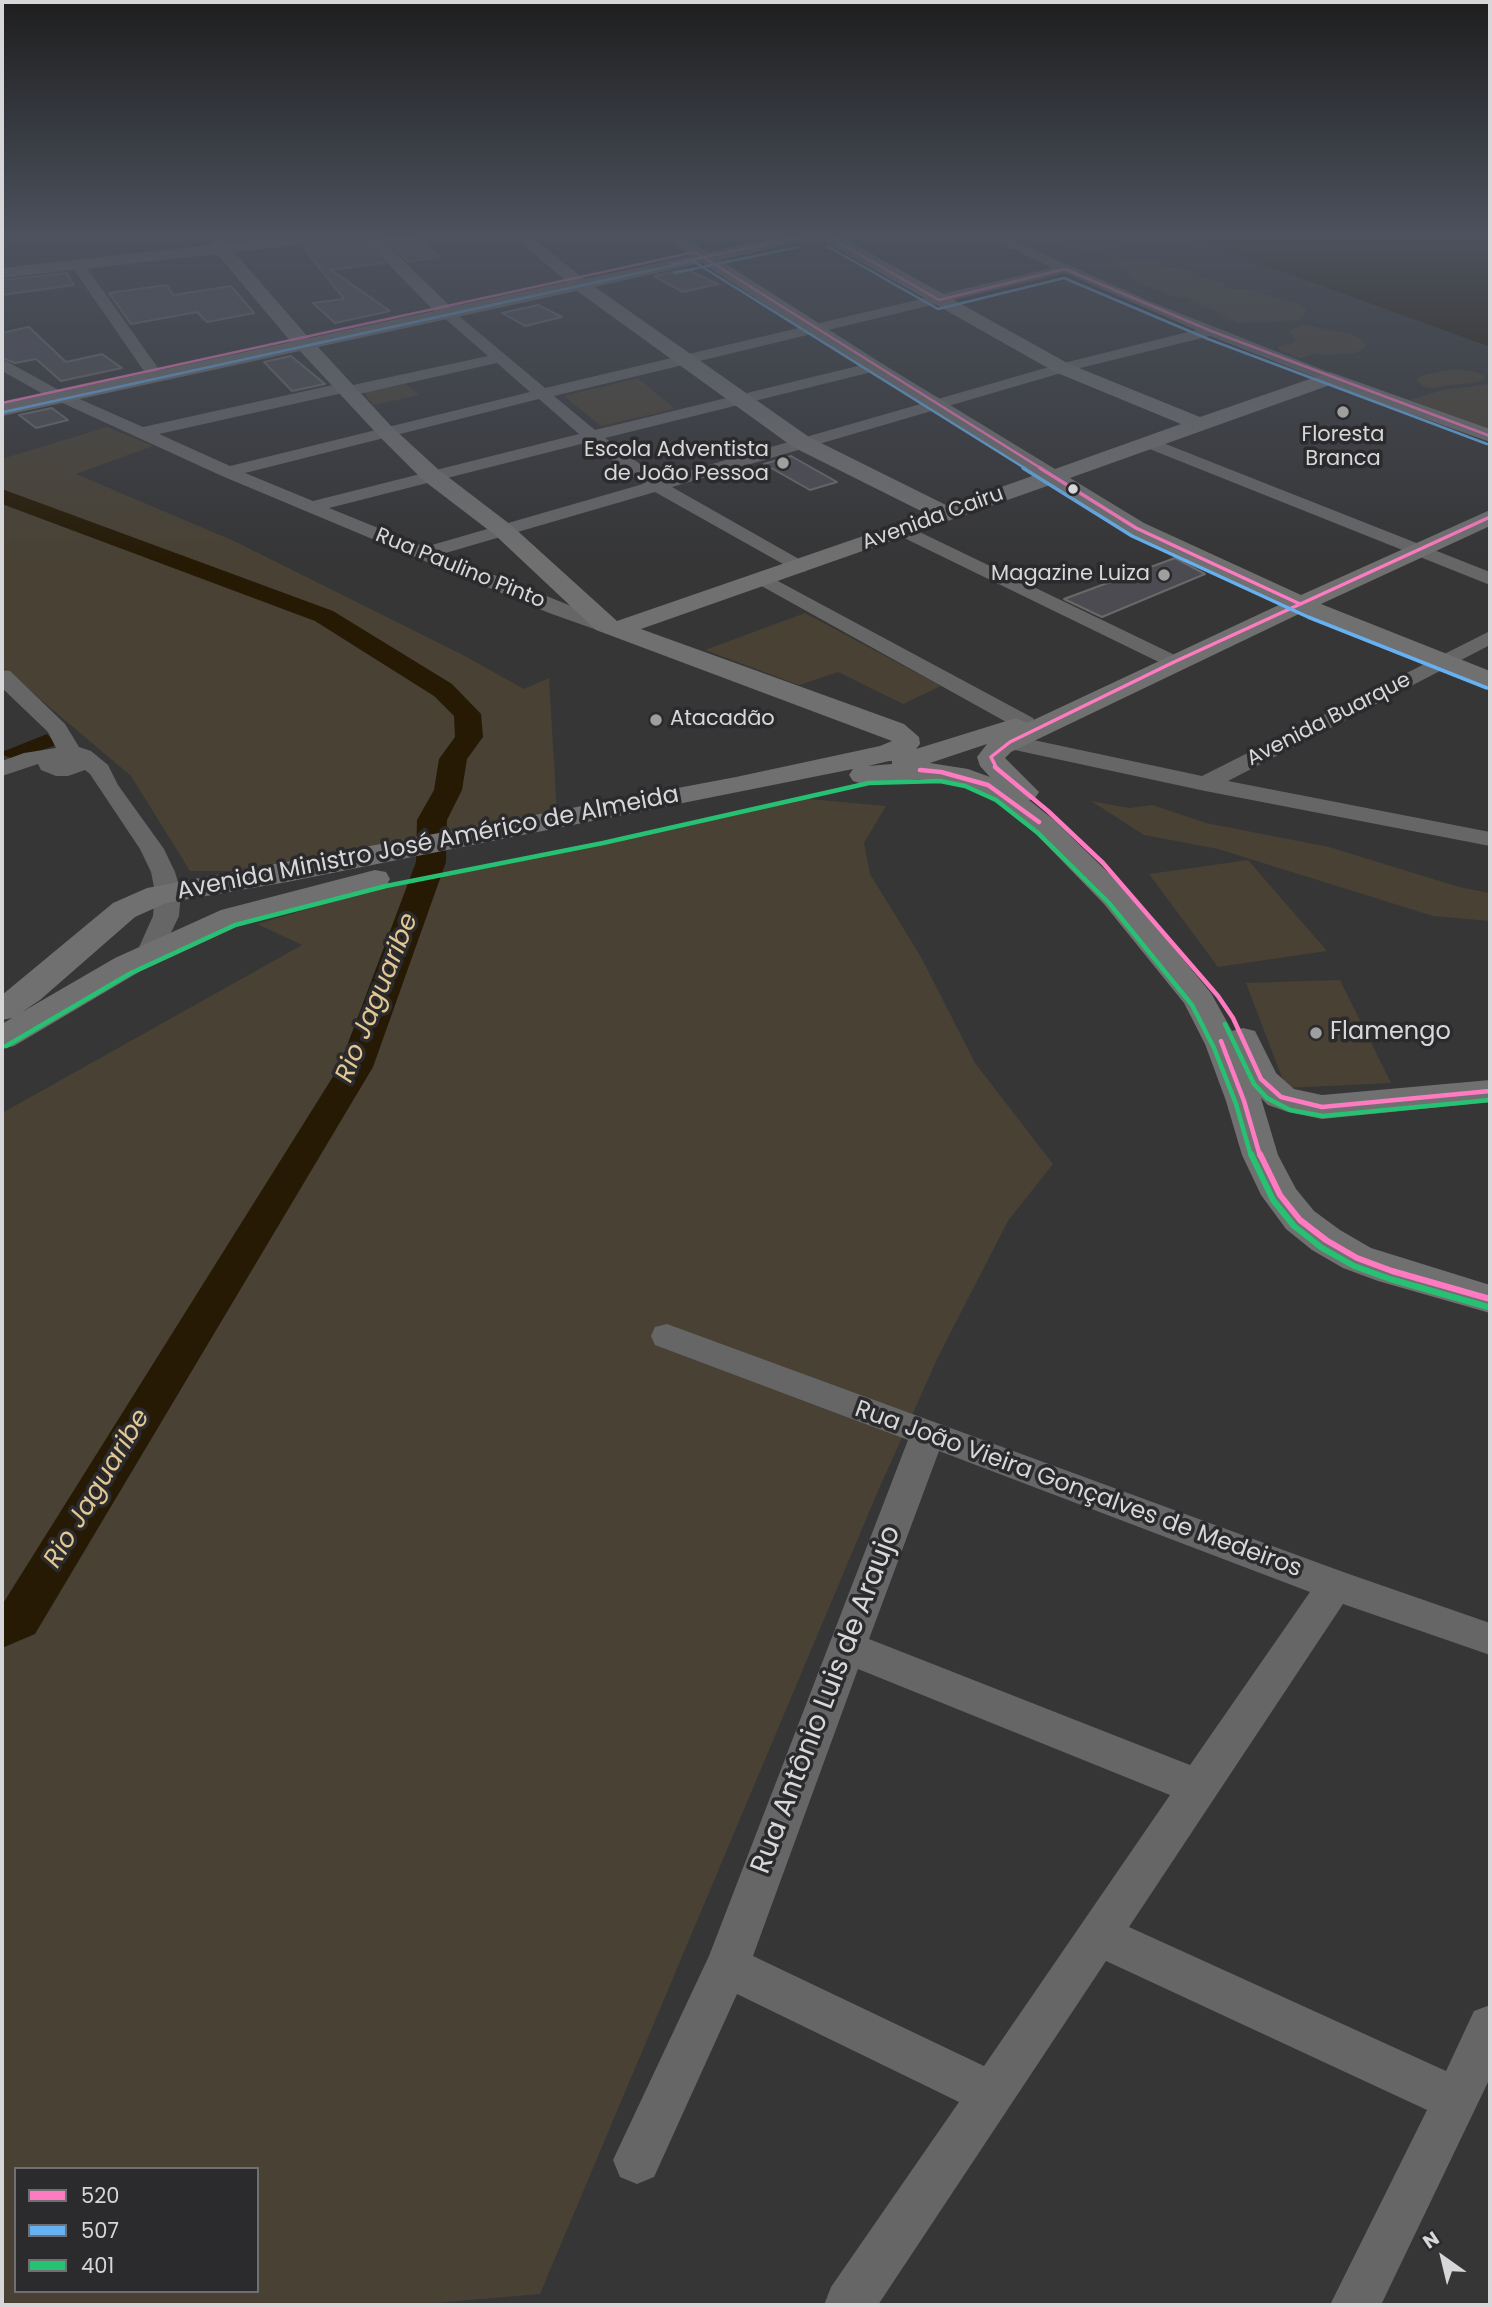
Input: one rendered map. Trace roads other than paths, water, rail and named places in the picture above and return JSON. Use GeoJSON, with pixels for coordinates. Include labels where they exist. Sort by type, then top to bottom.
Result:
{"type":"FeatureCollection","features":[{"type":"Feature","properties":{"kind":"main road"},"geometry":{"type":"LineString","coordinates":[[2,410],[152,370],[278,346]]}},
{"type":"Feature","properties":{"kind":"main road"},"geometry":{"type":"LineString","coordinates":[[2,403],[57,395],[281,346]]}},
{"type":"Feature","properties":{"kind":"main road"},"geometry":{"type":"LineString","coordinates":[[306,346],[431,475],[503,530],[584,606],[614,630]]}},
{"type":"Feature","properties":{"kind":"main road"},"geometry":{"type":"LineString","coordinates":[[664,346],[801,442],[858,477],[945,514]]}},
{"type":"Feature","properties":{"kind":"main road"},"geometry":{"type":"LineString","coordinates":[[841,346],[1136,528],[1300,604],[1490,680]]}},
{"type":"Feature","properties":{"kind":"main road"},"geometry":{"type":"LineString","coordinates":[[1022,346],[1062,368],[1199,424]]}},
{"type":"Feature","properties":{"kind":"main road"},"geometry":{"type":"LineString","coordinates":[[1330,377],[1490,436]]}},
{"type":"Feature","properties":{"kind":"main road","name":"Avenida Cairu"},"geometry":{"type":"LineString","coordinates":[[614,630],[799,567],[1330,377]]}},
{"type":"Feature","properties":{"kind":"main road"},"geometry":{"type":"LineString","coordinates":[[868,774],[1009,743],[1174,662],[1490,517]]}},
{"type":"Feature","properties":{"kind":"main road"},"geometry":{"type":"LineString","coordinates":[[556,609],[584,606]]}},
{"type":"Feature","properties":{"kind":"main road","name":"Rua Paulino Pinto"},"geometry":{"type":"LineString","coordinates":[[614,630],[894,730],[905,737],[906,744],[889,753]]}},
{"type":"Feature","properties":{"kind":"main road"},"geometry":{"type":"LineString","coordinates":[[1009,743],[1048,811],[1103,863],[1218,996],[1233,1018],[1261,1079],[1272,1091],[1292,1102],[1322,1107],[1490,1091]]}},
{"type":"Feature","properties":{"kind":"main road","name":"Avenida Ministro José Américo de Almeida"},"geometry":{"type":"LineString","coordinates":[[595,825],[889,753]]}},
{"type":"Feature","properties":{"kind":"main road","name":"Avenida Ministro José Américo de Almeida"},"geometry":{"type":"LineString","coordinates":[[2,1010],[45,979],[124,911],[166,882],[210,885],[380,866],[868,774],[920,770],[968,778],[1002,792],[1044,826],[1115,897],[1199,1000],[1222,1044],[1244,1101],[1260,1155],[1280,1195],[1300,1220],[1326,1240],[1357,1258],[1386,1269],[1490,1298]]}},
{"type":"Feature","properties":{"kind":"main road","name":"Avenida Ministro José Américo de Almeida"},"geometry":{"type":"LineString","coordinates":[[2,1038],[138,959],[232,917],[380,866]]}},
{"type":"Feature","properties":{"kind":"main road"},"geometry":{"type":"LineString","coordinates":[[210,885],[184,902],[182,906],[186,913],[198,918],[232,917]]}},
{"type":"Feature","properties":{"kind":"main road"},"geometry":{"type":"LineString","coordinates":[[45,979],[114,933],[129,930],[144,932],[146,939],[138,959]]}},
{"type":"Feature","properties":{"kind":"main road"},"geometry":{"type":"LineString","coordinates":[[1260,1155],[1279,1130],[1322,1107]]}},
{"type":"Feature","properties":{"kind":"street"},"geometry":{"type":"LineString","coordinates":[[135,346],[152,370]]}},
{"type":"Feature","properties":{"kind":"street"},"geometry":{"type":"LineString","coordinates":[[485,346],[591,435],[656,485],[799,567]]}},
{"type":"Feature","properties":{"kind":"street"},"geometry":{"type":"LineString","coordinates":[[228,472],[386,431],[745,346]]}},
{"type":"Feature","properties":{"kind":"street"},"geometry":{"type":"LineString","coordinates":[[422,554],[801,442],[1062,368],[1152,346]]}},
{"type":"Feature","properties":{"kind":"street"},"geometry":{"type":"LineString","coordinates":[[1249,346],[1330,377]]}},
{"type":"Feature","properties":{"kind":"street"},"geometry":{"type":"LineString","coordinates":[[141,433],[499,358]]}},
{"type":"Feature","properties":{"kind":"street","name":"Rua Paulino Pinto"},"geometry":{"type":"LineString","coordinates":[[2,365],[57,395],[228,472],[556,609],[614,630]]}},
{"type":"Feature","properties":{"kind":"street"},"geometry":{"type":"LineString","coordinates":[[311,507],[591,435],[874,367]]}},
{"type":"Feature","properties":{"kind":"street"},"geometry":{"type":"LineString","coordinates":[[1148,442],[1490,579]]}},
{"type":"Feature","properties":{"kind":"street"},"geometry":{"type":"LineString","coordinates":[[903,530],[1174,662]]}},
{"type":"Feature","properties":{"kind":"street"},"geometry":{"type":"LineString","coordinates":[[763,579],[1009,743],[1490,839]]}},
{"type":"Feature","properties":{"kind":"street","name":"Avenida Buarque"},"geometry":{"type":"LineString","coordinates":[[1205,784],[1490,637]]}},
{"type":"Feature","properties":{"kind":"street"},"geometry":{"type":"LineString","coordinates":[[2,676],[57,729],[65,760]]}},
{"type":"Feature","properties":{"kind":"street"},"geometry":{"type":"LineString","coordinates":[[8,765],[65,760],[107,785],[146,840],[166,882],[166,916],[138,959]]}},
{"type":"Feature","properties":{"kind":"street","name":"Rua João Vieira Gonçalves de Medeiros"},"geometry":{"type":"LineString","coordinates":[[667,1336],[1335,1585],[1490,1639]]}},
{"type":"Feature","properties":{"kind":"street","name":"Rua Antônio Luis de Araujo"},"geometry":{"type":"LineString","coordinates":[[637,2161],[727,1966],[928,1433]]}},
{"type":"Feature","properties":{"kind":"street"},"geometry":{"type":"LineString","coordinates":[[850,2303],[1335,1585]]}},
{"type":"Feature","properties":{"kind":"street"},"geometry":{"type":"LineString","coordinates":[[846,1647],[1197,1787]]}},
{"type":"Feature","properties":{"kind":"street"},"geometry":{"type":"LineString","coordinates":[[1098,1936],[1457,2100]]}},
{"type":"Feature","properties":{"kind":"street"},"geometry":{"type":"LineString","coordinates":[[727,1966],[993,2094]]}},
{"type":"Feature","properties":{"kind":"street"},"geometry":{"type":"LineString","coordinates":[[1354,2305],[1457,2100],[1490,2027]]}},
{"type":"Feature","properties":{"kind":"waterway","name":"Rio Jaguaribe"},"geometry":{"type":"LineString","coordinates":[[2,496],[324,616],[443,690],[467,714],[469,737],[453,759],[448,790],[432,820],[431,862],[356,1067],[18,1620],[2,1628]]}},
{"type":"Feature","properties":{"kind":"place","name":"Floresta Branca"},"geometry":{"type":"Point","coordinates":[1343,412]}},
{"type":"Feature","properties":{"kind":"place","name":"Escola Adventista de João Pessoa"},"geometry":{"type":"Point","coordinates":[783,463]}},
{"type":"Feature","properties":{"kind":"place","name":"Magazine Luiza"},"geometry":{"type":"Point","coordinates":[1164,575]}},
{"type":"Feature","properties":{"kind":"place","name":"Atacadão"},"geometry":{"type":"Point","coordinates":[656,720]}},
{"type":"Feature","properties":{"kind":"place","name":"Flamengo"},"geometry":{"type":"Point","coordinates":[1316,1033]}}]}
